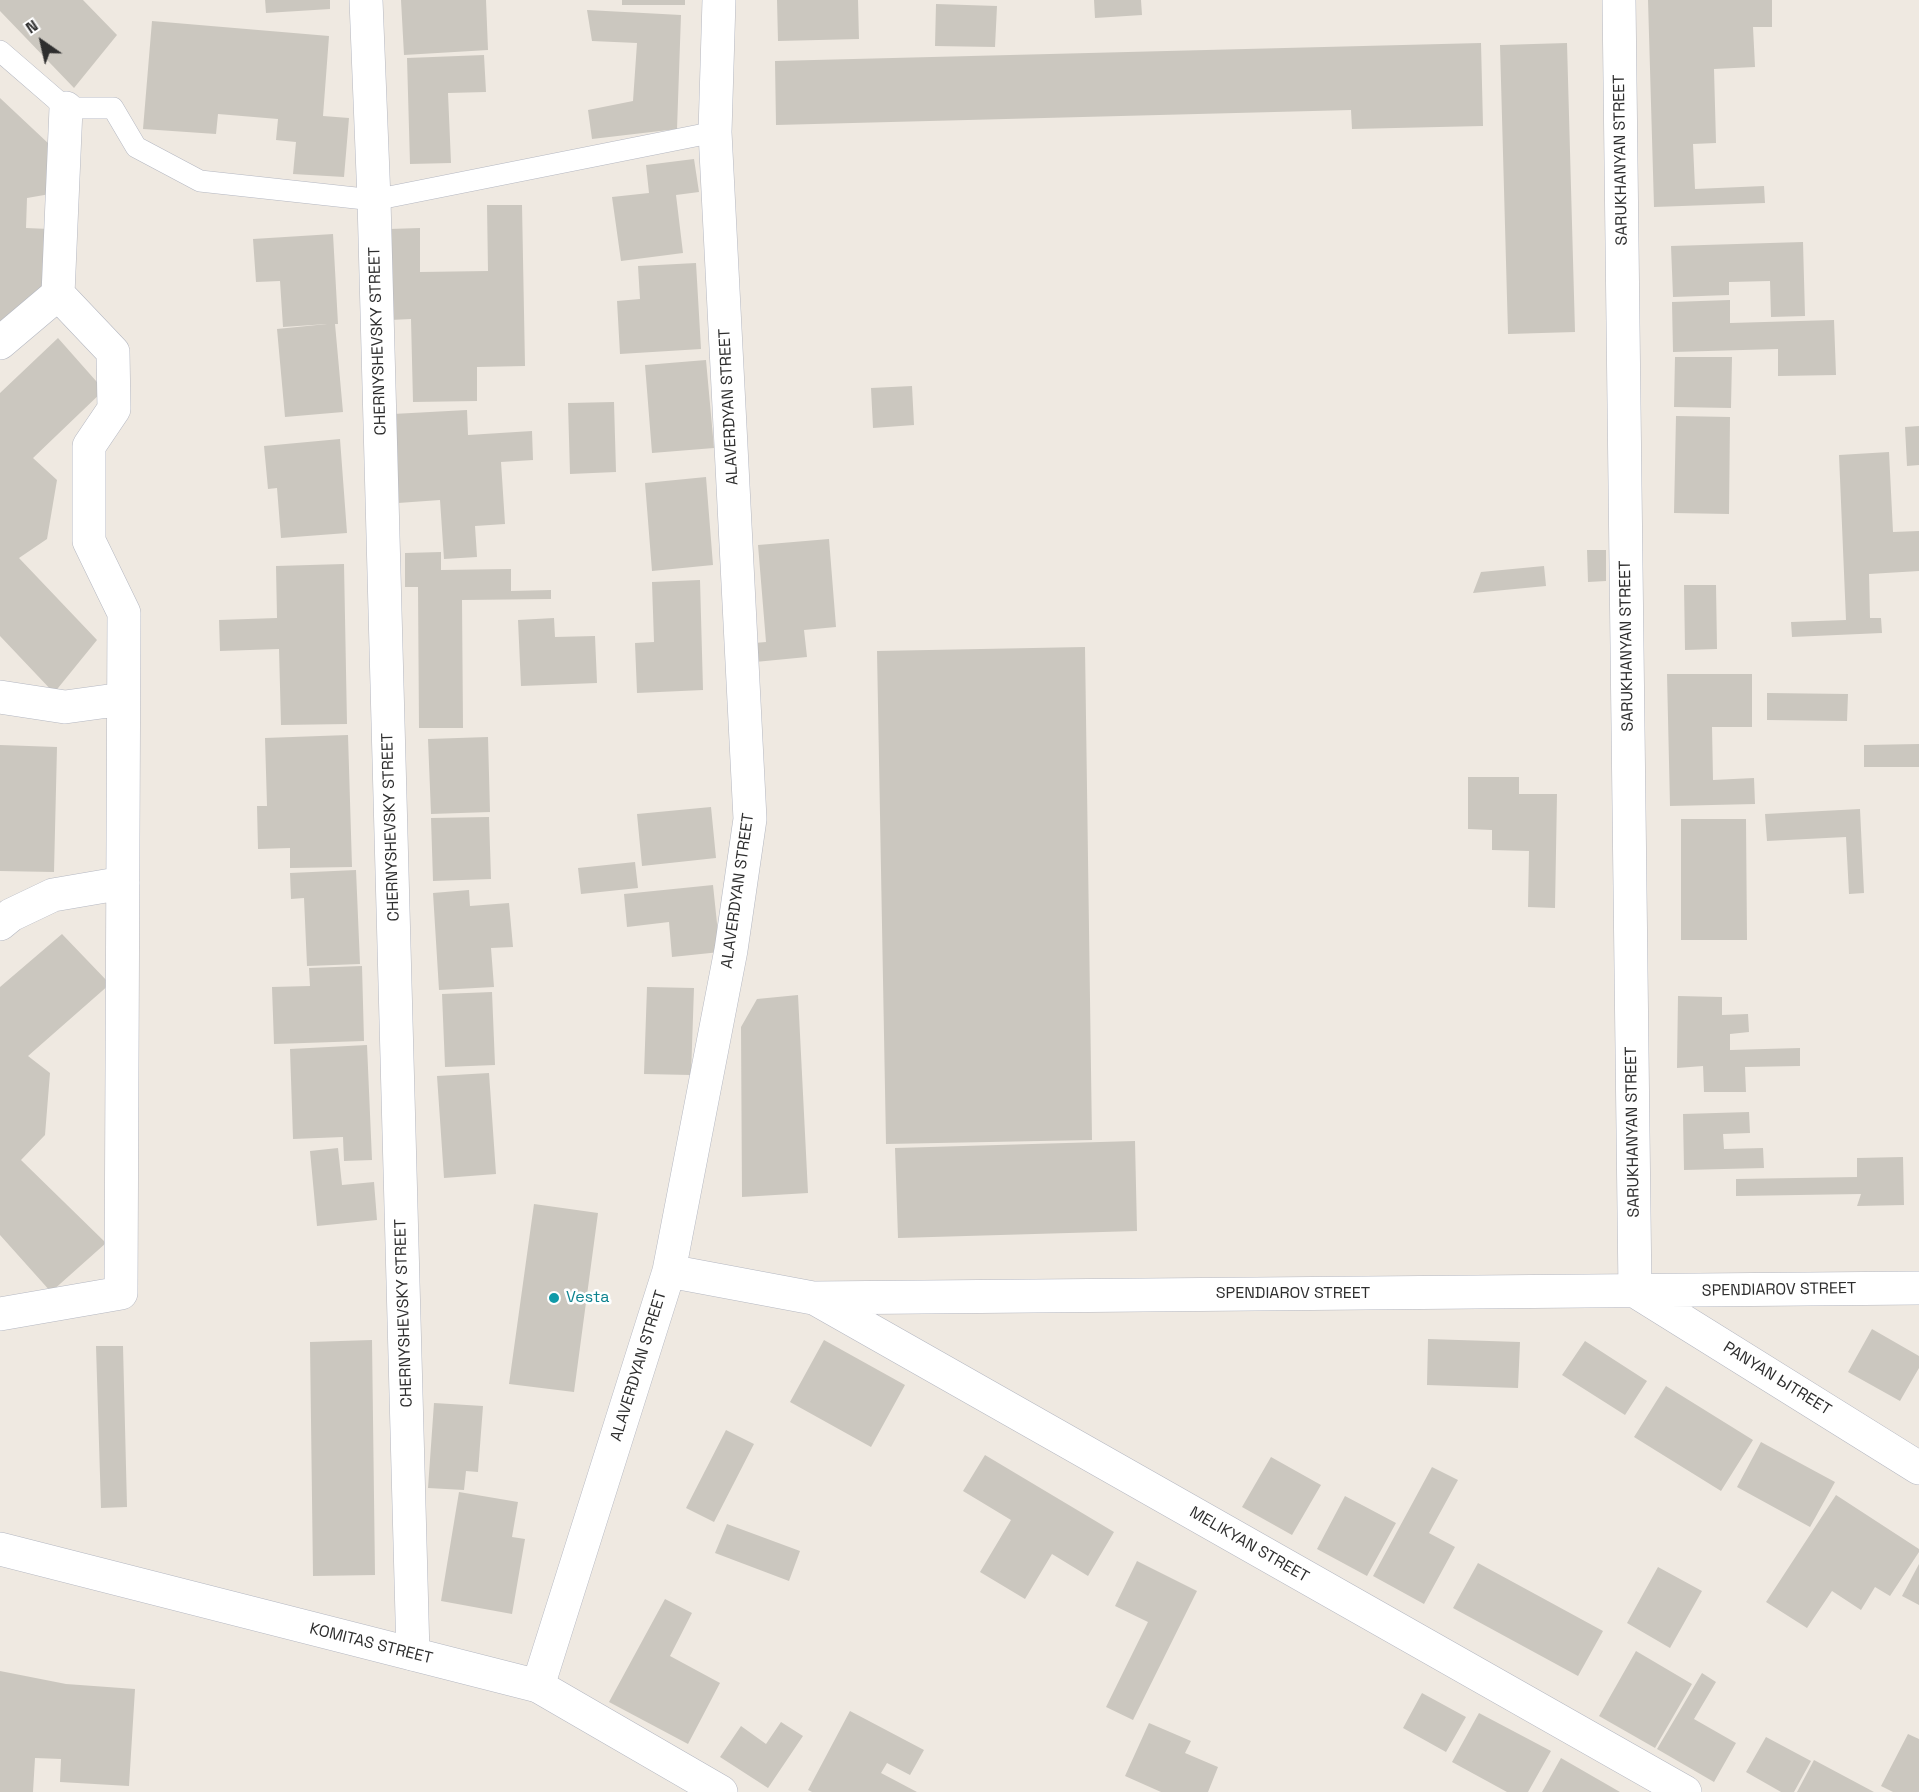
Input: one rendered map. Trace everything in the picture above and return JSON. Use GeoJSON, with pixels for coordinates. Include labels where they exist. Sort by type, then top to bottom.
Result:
{"type":"FeatureCollection","features":[{"type":"Feature","properties":{"kind":"street","name":"CHERNYSHEVSKY STREET"},"geometry":{"type":"LineString","coordinates":[[366,0],[374,200],[413,1654]]}},
{"type":"Feature","properties":{"kind":"street","name":"ALAVERDYAN STREET"},"geometry":{"type":"LineString","coordinates":[[538,1686],[669,1271],[731,950],[750,819],[715,132],[719,0]]}},
{"type":"Feature","properties":{"kind":"street","name":"SARUKHANYAN STREET"},"geometry":{"type":"LineString","coordinates":[[1619,0],[1635,1291]]}},
{"type":"Feature","properties":{"kind":"street"},"geometry":{"type":"LineString","coordinates":[[0,1314],[121,1293],[123,613],[89,541],[89,446],[114,409],[113,352],[58,294],[66,108]]}},
{"type":"Feature","properties":{"kind":"street"},"geometry":{"type":"LineString","coordinates":[[0,343],[58,294]]}},
{"type":"Feature","properties":{"kind":"street"},"geometry":{"type":"LineString","coordinates":[[0,697],[65,707],[123,699]]}},
{"type":"Feature","properties":{"kind":"street"},"geometry":{"type":"LineString","coordinates":[[0,924],[11,915],[53,896],[123,883]]}},
{"type":"Feature","properties":{"kind":"street","name":"SPENDIAROV STREET"},"geometry":{"type":"LineString","coordinates":[[669,1271],[813,1298],[1919,1288]]}},
{"type":"Feature","properties":{"kind":"street","name":"PANYAN ЫTREET"},"geometry":{"type":"LineString","coordinates":[[1635,1291],[1919,1467]]}},
{"type":"Feature","properties":{"kind":"street","name":"MELIKYAN STREET"},"geometry":{"type":"LineString","coordinates":[[813,1298],[1685,1792]]}},
{"type":"Feature","properties":{"kind":"street","name":"KOMITAS STREET"},"geometry":{"type":"LineString","coordinates":[[0,1549],[538,1686],[721,1792]]}},
{"type":"Feature","properties":{"kind":"lane"},"geometry":{"type":"LineString","coordinates":[[0,51],[66,108],[113,108],[136,147],[200,181],[374,200],[715,132]]}},
{"type":"Feature","properties":{"kind":"building"},"geometry":{"type":"Polygon","coordinates":[[[0,0],[83,0],[117,35],[74,88],[0,11],[0,0]]]}},
{"type":"Feature","properties":{"kind":"building"},"geometry":{"type":"Polygon","coordinates":[[[265,0],[330,0],[330,9],[266,13],[265,0]]]}},
{"type":"Feature","properties":{"kind":"building"},"geometry":{"type":"Polygon","coordinates":[[[401,0],[486,0],[488,50],[404,55],[401,0]]]}},
{"type":"Feature","properties":{"kind":"building"},"geometry":{"type":"Polygon","coordinates":[[[622,0],[685,0],[685,5],[622,5],[622,0]]]}},
{"type":"Feature","properties":{"kind":"building"},"geometry":{"type":"Polygon","coordinates":[[[777,0],[858,0],[859,39],[778,41],[777,0]]]}},
{"type":"Feature","properties":{"kind":"building"},"geometry":{"type":"Polygon","coordinates":[[[1094,0],[1141,0],[1142,15],[1095,18],[1094,0]]]}},
{"type":"Feature","properties":{"kind":"building"},"geometry":{"type":"Polygon","coordinates":[[[1648,0],[1772,0],[1772,27],[1753,27],[1755,67],[1714,69],[1716,143],[1693,144],[1695,189],[1764,186],[1765,203],[1654,207],[1648,0]]]}},
{"type":"Feature","properties":{"kind":"building"},"geometry":{"type":"Polygon","coordinates":[[[936,4],[997,6],[995,47],[935,46],[936,4]]]}},
{"type":"Feature","properties":{"kind":"building"},"geometry":{"type":"Polygon","coordinates":[[[587,10],[681,15],[677,129],[592,139],[588,110],[633,101],[637,43],[592,41],[587,10]]]}},
{"type":"Feature","properties":{"kind":"building"},"geometry":{"type":"Polygon","coordinates":[[[152,21],[329,36],[323,116],[349,118],[344,177],[293,174],[296,142],[276,140],[278,119],[218,114],[216,134],[143,129],[152,21]]]}},
{"type":"Feature","properties":{"kind":"building"},"geometry":{"type":"Polygon","coordinates":[[[1481,43],[1483,126],[1352,129],[1351,110],[776,125],[775,61],[1481,43]]]}},
{"type":"Feature","properties":{"kind":"building"},"geometry":{"type":"Polygon","coordinates":[[[1567,43],[1575,332],[1508,334],[1500,45],[1567,43]]]}},
{"type":"Feature","properties":{"kind":"building"},"geometry":{"type":"Polygon","coordinates":[[[484,55],[486,92],[448,93],[451,163],[410,164],[407,58],[484,55]]]}},
{"type":"Feature","properties":{"kind":"building"},"geometry":{"type":"Polygon","coordinates":[[[0,98],[49,144],[50,194],[27,198],[26,228],[49,229],[46,292],[0,322],[0,98]]]}},
{"type":"Feature","properties":{"kind":"building"},"geometry":{"type":"Polygon","coordinates":[[[694,159],[699,192],[676,195],[683,253],[621,261],[612,197],[649,193],[646,165],[694,159]]]}},
{"type":"Feature","properties":{"kind":"building"},"geometry":{"type":"Polygon","coordinates":[[[487,205],[522,205],[525,366],[477,367],[477,401],[413,402],[411,319],[390,320],[389,229],[420,228],[420,272],[488,271],[487,205]]]}},
{"type":"Feature","properties":{"kind":"building"},"geometry":{"type":"Polygon","coordinates":[[[333,234],[338,324],[335,324],[343,412],[285,417],[277,329],[327,324],[283,327],[280,281],[256,282],[253,239],[333,234]]]}},
{"type":"Feature","properties":{"kind":"building"},"geometry":{"type":"Polygon","coordinates":[[[1803,242],[1805,316],[1771,317],[1770,281],[1729,282],[1729,295],[1673,297],[1671,246],[1803,242]]]}},
{"type":"Feature","properties":{"kind":"building"},"geometry":{"type":"Polygon","coordinates":[[[696,263],[701,349],[620,354],[617,301],[640,299],[638,266],[696,263]]]}},
{"type":"Feature","properties":{"kind":"building"},"geometry":{"type":"Polygon","coordinates":[[[1730,300],[1730,323],[1834,320],[1836,375],[1778,376],[1778,349],[1673,352],[1672,302],[1730,300]]]}},
{"type":"Feature","properties":{"kind":"building"},"geometry":{"type":"Polygon","coordinates":[[[58,338],[104,390],[33,458],[57,480],[47,539],[19,558],[97,640],[54,693],[0,636],[0,393],[58,338]]]}},
{"type":"Feature","properties":{"kind":"building"},"geometry":{"type":"Polygon","coordinates":[[[1675,357],[1732,357],[1731,408],[1674,407],[1675,357]]]}},
{"type":"Feature","properties":{"kind":"building"},"geometry":{"type":"Polygon","coordinates":[[[706,360],[714,448],[652,453],[645,365],[706,360]]]}},
{"type":"Feature","properties":{"kind":"building"},"geometry":{"type":"Polygon","coordinates":[[[912,386],[914,425],[873,428],[871,388],[912,386]]]}},
{"type":"Feature","properties":{"kind":"building"},"geometry":{"type":"Polygon","coordinates":[[[614,402],[616,472],[570,474],[568,403],[614,402]]]}},
{"type":"Feature","properties":{"kind":"building"},"geometry":{"type":"Polygon","coordinates":[[[467,410],[468,435],[532,431],[533,460],[501,462],[505,524],[475,526],[477,557],[444,559],[440,500],[398,503],[393,414],[467,410]]]}},
{"type":"Feature","properties":{"kind":"building"},"geometry":{"type":"Polygon","coordinates":[[[1676,416],[1730,417],[1729,514],[1674,513],[1676,416]]]}},
{"type":"Feature","properties":{"kind":"building"},"geometry":{"type":"Polygon","coordinates":[[[1919,426],[1919,465],[1907,466],[1905,427],[1919,426]]]}},
{"type":"Feature","properties":{"kind":"building"},"geometry":{"type":"Polygon","coordinates":[[[340,439],[347,533],[281,538],[277,488],[268,489],[264,446],[340,439]]]}},
{"type":"Feature","properties":{"kind":"building"},"geometry":{"type":"Polygon","coordinates":[[[1889,452],[1893,532],[1919,531],[1919,571],[1869,574],[1870,618],[1881,618],[1882,633],[1792,637],[1791,622],[1846,620],[1839,455],[1889,452]]]}},
{"type":"Feature","properties":{"kind":"building"},"geometry":{"type":"Polygon","coordinates":[[[706,477],[713,565],[652,571],[645,483],[706,477]]]}},
{"type":"Feature","properties":{"kind":"building"},"geometry":{"type":"Polygon","coordinates":[[[829,539],[836,627],[804,630],[807,657],[755,662],[754,643],[766,642],[758,545],[829,539]]]}},
{"type":"Feature","properties":{"kind":"building"},"geometry":{"type":"Polygon","coordinates":[[[1587,550],[1606,550],[1606,581],[1588,582],[1587,550]]]}},
{"type":"Feature","properties":{"kind":"building"},"geometry":{"type":"Polygon","coordinates":[[[441,552],[441,570],[511,569],[511,591],[551,590],[551,599],[462,600],[463,728],[419,728],[418,587],[405,587],[405,553],[441,552]]]}},
{"type":"Feature","properties":{"kind":"building"},"geometry":{"type":"Polygon","coordinates":[[[344,564],[347,724],[281,725],[279,649],[220,651],[219,620],[277,618],[276,566],[344,564]]]}},
{"type":"Feature","properties":{"kind":"building"},"geometry":{"type":"Polygon","coordinates":[[[1544,566],[1546,586],[1473,593],[1481,572],[1544,566]]]}},
{"type":"Feature","properties":{"kind":"building"},"geometry":{"type":"Polygon","coordinates":[[[700,580],[703,690],[637,693],[635,643],[654,642],[652,582],[700,580]]]}},
{"type":"Feature","properties":{"kind":"building"},"geometry":{"type":"Polygon","coordinates":[[[1684,585],[1716,585],[1717,649],[1685,650],[1684,585]]]}},
{"type":"Feature","properties":{"kind":"building"},"geometry":{"type":"Polygon","coordinates":[[[554,618],[555,637],[595,636],[597,683],[521,686],[518,620],[554,618]]]}},
{"type":"Feature","properties":{"kind":"building"},"geometry":{"type":"Polygon","coordinates":[[[1085,647],[1092,1140],[886,1144],[877,651],[1085,647]]]}},
{"type":"Feature","properties":{"kind":"building"},"geometry":{"type":"Polygon","coordinates":[[[1667,674],[1752,674],[1752,727],[1712,727],[1713,780],[1754,778],[1755,804],[1670,806],[1667,674]]]}},
{"type":"Feature","properties":{"kind":"building"},"geometry":{"type":"Polygon","coordinates":[[[1767,693],[1848,694],[1847,721],[1767,720],[1767,693]]]}},
{"type":"Feature","properties":{"kind":"building"},"geometry":{"type":"Polygon","coordinates":[[[348,735],[352,867],[290,868],[290,848],[258,849],[257,806],[267,806],[265,738],[348,735]]]}},
{"type":"Feature","properties":{"kind":"building"},"geometry":{"type":"Polygon","coordinates":[[[488,737],[490,812],[431,814],[428,739],[488,737]]]}},
{"type":"Feature","properties":{"kind":"building"},"geometry":{"type":"Polygon","coordinates":[[[1919,744],[1919,767],[1864,767],[1864,745],[1919,744]]]}},
{"type":"Feature","properties":{"kind":"building"},"geometry":{"type":"Polygon","coordinates":[[[0,745],[57,747],[54,872],[0,871],[0,745]]]}},
{"type":"Feature","properties":{"kind":"building"},"geometry":{"type":"Polygon","coordinates":[[[1468,777],[1519,777],[1519,794],[1557,794],[1555,908],[1528,907],[1529,851],[1492,850],[1492,830],[1468,829],[1468,777]]]}},
{"type":"Feature","properties":{"kind":"building"},"geometry":{"type":"Polygon","coordinates":[[[711,807],[716,858],[642,866],[637,814],[711,807]]]}},
{"type":"Feature","properties":{"kind":"building"},"geometry":{"type":"Polygon","coordinates":[[[1860,809],[1864,893],[1849,894],[1846,837],[1767,841],[1765,814],[1860,809]]]}},
{"type":"Feature","properties":{"kind":"building"},"geometry":{"type":"Polygon","coordinates":[[[489,817],[491,879],[433,881],[431,818],[489,817]]]}},
{"type":"Feature","properties":{"kind":"building"},"geometry":{"type":"Polygon","coordinates":[[[1681,819],[1746,819],[1747,940],[1681,940],[1681,819]]]}},
{"type":"Feature","properties":{"kind":"building"},"geometry":{"type":"Polygon","coordinates":[[[635,862],[638,888],[581,894],[578,868],[635,862]]]}},
{"type":"Feature","properties":{"kind":"building"},"geometry":{"type":"Polygon","coordinates":[[[356,870],[360,964],[307,966],[304,898],[291,899],[290,873],[356,870]]]}},
{"type":"Feature","properties":{"kind":"building"},"geometry":{"type":"Polygon","coordinates":[[[713,885],[720,952],[672,957],[669,922],[627,927],[624,894],[713,885]]]}},
{"type":"Feature","properties":{"kind":"building"},"geometry":{"type":"Polygon","coordinates":[[[469,890],[470,906],[509,903],[513,947],[491,948],[494,987],[439,990],[433,893],[469,890]]]}},
{"type":"Feature","properties":{"kind":"building"},"geometry":{"type":"Polygon","coordinates":[[[62,934],[110,984],[28,1056],[50,1073],[45,1135],[21,1160],[106,1243],[51,1292],[0,1235],[0,987],[62,934]]]}},
{"type":"Feature","properties":{"kind":"building"},"geometry":{"type":"Polygon","coordinates":[[[362,966],[364,1041],[274,1044],[272,987],[310,986],[309,968],[362,966]]]}},
{"type":"Feature","properties":{"kind":"building"},"geometry":{"type":"Polygon","coordinates":[[[647,987],[694,988],[691,1075],[644,1074],[647,987]]]}},
{"type":"Feature","properties":{"kind":"building"},"geometry":{"type":"Polygon","coordinates":[[[492,992],[495,1065],[445,1067],[442,994],[492,992]]]}},
{"type":"Feature","properties":{"kind":"building"},"geometry":{"type":"Polygon","coordinates":[[[798,995],[808,1193],[742,1197],[741,1027],[757,999],[798,995]]]}},
{"type":"Feature","properties":{"kind":"building"},"geometry":{"type":"Polygon","coordinates":[[[1678,996],[1722,997],[1722,1015],[1748,1014],[1749,1032],[1730,1034],[1730,1050],[1800,1048],[1800,1066],[1745,1067],[1746,1092],[1704,1092],[1703,1066],[1677,1068],[1678,996]]]}},
{"type":"Feature","properties":{"kind":"building"},"geometry":{"type":"Polygon","coordinates":[[[367,1045],[372,1160],[344,1161],[343,1137],[293,1139],[290,1049],[367,1045]]]}},
{"type":"Feature","properties":{"kind":"building"},"geometry":{"type":"Polygon","coordinates":[[[489,1073],[496,1174],[444,1178],[437,1076],[489,1073]]]}},
{"type":"Feature","properties":{"kind":"building"},"geometry":{"type":"Polygon","coordinates":[[[1749,1112],[1750,1133],[1723,1134],[1724,1149],[1763,1148],[1764,1168],[1684,1170],[1683,1114],[1749,1112]]]}},
{"type":"Feature","properties":{"kind":"building"},"geometry":{"type":"Polygon","coordinates":[[[1135,1141],[1137,1231],[898,1238],[895,1148],[1135,1141]]]}},
{"type":"Feature","properties":{"kind":"building"},"geometry":{"type":"Polygon","coordinates":[[[338,1148],[342,1185],[374,1182],[377,1220],[317,1226],[310,1151],[338,1148]]]}},
{"type":"Feature","properties":{"kind":"building"},"geometry":{"type":"Polygon","coordinates":[[[1903,1157],[1904,1205],[1857,1206],[1861,1194],[1736,1196],[1736,1179],[1857,1177],[1857,1158],[1903,1157]]]}},
{"type":"Feature","properties":{"kind":"building","name":"Vesta"},"geometry":{"type":"Polygon","coordinates":[[[534,1204],[598,1213],[574,1392],[509,1384],[534,1204]]]}},
{"type":"Feature","properties":{"kind":"building"},"geometry":{"type":"Polygon","coordinates":[[[1872,1329],[1919,1356],[1919,1368],[1900,1401],[1848,1372],[1872,1329]]]}},
{"type":"Feature","properties":{"kind":"building"},"geometry":{"type":"Polygon","coordinates":[[[1428,1339],[1520,1342],[1518,1388],[1427,1385],[1428,1339]]]}},
{"type":"Feature","properties":{"kind":"building"},"geometry":{"type":"Polygon","coordinates":[[[372,1340],[375,1575],[313,1576],[310,1342],[372,1340]]]}},
{"type":"Feature","properties":{"kind":"building"},"geometry":{"type":"Polygon","coordinates":[[[824,1340],[905,1385],[871,1447],[790,1402],[824,1340]]]}},
{"type":"Feature","properties":{"kind":"building"},"geometry":{"type":"Polygon","coordinates":[[[1585,1341],[1647,1381],[1625,1415],[1562,1375],[1585,1341]]]}},
{"type":"Feature","properties":{"kind":"building"},"geometry":{"type":"Polygon","coordinates":[[[96,1346],[123,1346],[127,1507],[101,1508],[96,1346]]]}},
{"type":"Feature","properties":{"kind":"building"},"geometry":{"type":"Polygon","coordinates":[[[1666,1386],[1753,1440],[1721,1491],[1634,1437],[1666,1386]]]}},
{"type":"Feature","properties":{"kind":"building"},"geometry":{"type":"Polygon","coordinates":[[[434,1403],[483,1406],[478,1472],[466,1471],[464,1490],[428,1488],[434,1403]]]}},
{"type":"Feature","properties":{"kind":"building"},"geometry":{"type":"Polygon","coordinates":[[[726,1430],[754,1444],[714,1522],[686,1508],[726,1430]]]}},
{"type":"Feature","properties":{"kind":"building"},"geometry":{"type":"Polygon","coordinates":[[[1761,1442],[1835,1482],[1810,1527],[1737,1487],[1761,1442]]]}},
{"type":"Feature","properties":{"kind":"building"},"geometry":{"type":"Polygon","coordinates":[[[985,1455],[1114,1532],[1088,1576],[1052,1554],[1025,1599],[980,1572],[1011,1520],[963,1491],[985,1455]]]}},
{"type":"Feature","properties":{"kind":"building"},"geometry":{"type":"Polygon","coordinates":[[[1271,1457],[1321,1485],[1292,1535],[1242,1507],[1271,1457]]]}},
{"type":"Feature","properties":{"kind":"building"},"geometry":{"type":"Polygon","coordinates":[[[1432,1467],[1458,1480],[1429,1533],[1455,1547],[1424,1604],[1373,1576],[1432,1467]]]}},
{"type":"Feature","properties":{"kind":"building"},"geometry":{"type":"Polygon","coordinates":[[[459,1492],[518,1502],[512,1537],[525,1539],[512,1614],[441,1601],[459,1492]]]}},
{"type":"Feature","properties":{"kind":"building"},"geometry":{"type":"Polygon","coordinates":[[[1836,1495],[1919,1549],[1919,1552],[1890,1596],[1875,1587],[1861,1610],[1832,1591],[1807,1628],[1766,1602],[1836,1495]]]}},
{"type":"Feature","properties":{"kind":"building"},"geometry":{"type":"Polygon","coordinates":[[[1345,1496],[1396,1523],[1367,1576],[1317,1549],[1345,1496]]]}},
{"type":"Feature","properties":{"kind":"building"},"geometry":{"type":"Polygon","coordinates":[[[727,1524],[800,1551],[789,1581],[715,1553],[727,1524]]]}},
{"type":"Feature","properties":{"kind":"building"},"geometry":{"type":"Polygon","coordinates":[[[1137,1561],[1197,1591],[1133,1720],[1106,1707],[1148,1622],[1115,1606],[1137,1561]]]}},
{"type":"Feature","properties":{"kind":"building"},"geometry":{"type":"Polygon","coordinates":[[[1478,1563],[1603,1631],[1578,1676],[1453,1608],[1478,1563]]]}},
{"type":"Feature","properties":{"kind":"building"},"geometry":{"type":"Polygon","coordinates":[[[1919,1564],[1919,1605],[1902,1596],[1919,1564]]]}},
{"type":"Feature","properties":{"kind":"building"},"geometry":{"type":"Polygon","coordinates":[[[1658,1567],[1702,1591],[1670,1648],[1627,1623],[1658,1567]]]}},
{"type":"Feature","properties":{"kind":"building"},"geometry":{"type":"Polygon","coordinates":[[[665,1599],[692,1613],[670,1656],[720,1683],[688,1744],[609,1702],[665,1599]]]}},
{"type":"Feature","properties":{"kind":"building"},"geometry":{"type":"Polygon","coordinates":[[[1636,1651],[1692,1684],[1655,1748],[1599,1716],[1636,1651]]]}},
{"type":"Feature","properties":{"kind":"building"},"geometry":{"type":"Polygon","coordinates":[[[0,1671],[66,1684],[135,1689],[129,1786],[60,1782],[61,1759],[35,1758],[33,1792],[0,1792],[0,1671]]]}},
{"type":"Feature","properties":{"kind":"building"},"geometry":{"type":"Polygon","coordinates":[[[1702,1673],[1716,1682],[1694,1719],[1736,1743],[1714,1782],[1657,1749],[1702,1673]]]}},
{"type":"Feature","properties":{"kind":"building"},"geometry":{"type":"Polygon","coordinates":[[[1422,1693],[1466,1717],[1446,1752],[1403,1728],[1422,1693]]]}},
{"type":"Feature","properties":{"kind":"building"},"geometry":{"type":"Polygon","coordinates":[[[850,1711],[924,1750],[910,1775],[887,1763],[881,1773],[917,1792],[812,1792],[808,1790],[850,1711]]]}},
{"type":"Feature","properties":{"kind":"building"},"geometry":{"type":"Polygon","coordinates":[[[1479,1713],[1551,1751],[1528,1792],[1507,1792],[1452,1762],[1479,1713]]]}},
{"type":"Feature","properties":{"kind":"building"},"geometry":{"type":"Polygon","coordinates":[[[781,1722],[803,1736],[768,1788],[720,1757],[741,1726],[766,1744],[781,1722]]]}},
{"type":"Feature","properties":{"kind":"building"},"geometry":{"type":"Polygon","coordinates":[[[1149,1723],[1191,1741],[1185,1753],[1218,1767],[1208,1792],[1161,1792],[1125,1776],[1149,1723]]]}},
{"type":"Feature","properties":{"kind":"building"},"geometry":{"type":"Polygon","coordinates":[[[1908,1734],[1919,1739],[1919,1792],[1893,1792],[1881,1786],[1908,1734]]]}},
{"type":"Feature","properties":{"kind":"building"},"geometry":{"type":"Polygon","coordinates":[[[1766,1737],[1811,1761],[1794,1792],[1781,1792],[1746,1772],[1766,1737]]]}},
{"type":"Feature","properties":{"kind":"building"},"geometry":{"type":"Polygon","coordinates":[[[1561,1758],[1620,1792],[1542,1792],[1561,1758]]]}},
{"type":"Feature","properties":{"kind":"building"},"geometry":{"type":"Polygon","coordinates":[[[1814,1760],[1874,1792],[1797,1792],[1814,1760]]]}},
{"type":"Feature","properties":{"kind":"place","name":"Vesta"},"geometry":{"type":"Point","coordinates":[554,1298]}}]}
